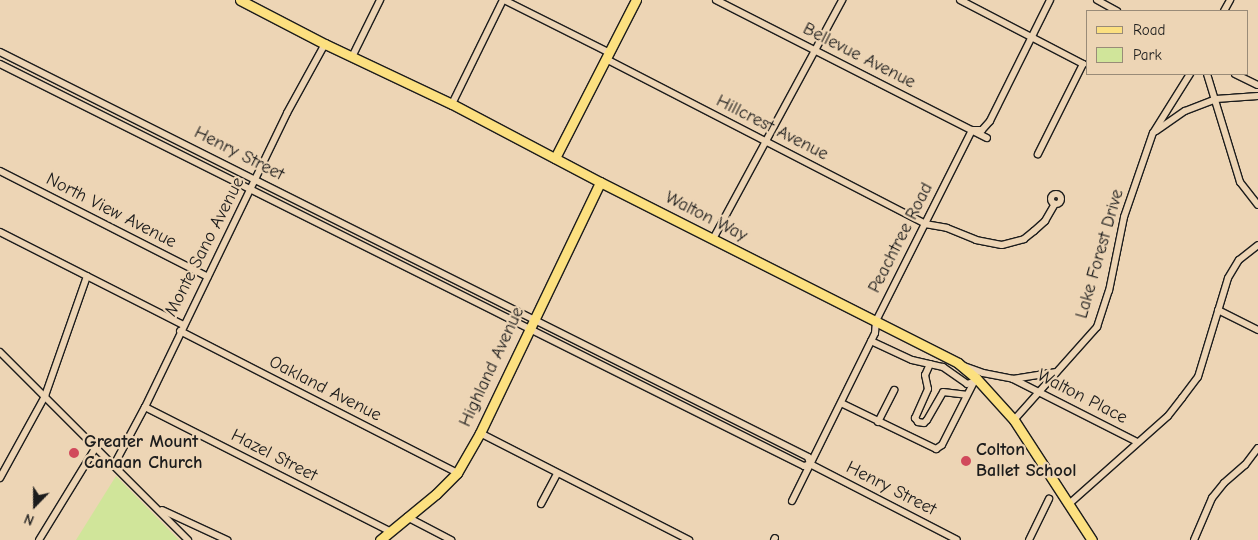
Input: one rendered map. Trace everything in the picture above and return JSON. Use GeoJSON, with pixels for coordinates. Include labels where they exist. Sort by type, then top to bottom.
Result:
{"type":"FeatureCollection","features":[{"type":"Feature","properties":{"kind":"main road","name":"Walton Way"},"geometry":{"type":"LineString","coordinates":[[240,0],[253,3],[325,44],[452,104],[600,182],[958,363],[1014,420],[1092,540]]}},
{"type":"Feature","properties":{"kind":"main road"},"geometry":{"type":"LineString","coordinates":[[555,158],[636,0]]}},
{"type":"Feature","properties":{"kind":"main road","name":"Highland Avenue"},"geometry":{"type":"LineString","coordinates":[[380,540],[436,494],[457,473],[480,433],[528,329],[600,182]]}},
{"type":"Feature","properties":{"kind":"street"},"geometry":{"type":"LineString","coordinates":[[352,57],[380,0]]}},
{"type":"Feature","properties":{"kind":"street"},"geometry":{"type":"LineString","coordinates":[[452,104],[504,0]]}},
{"type":"Feature","properties":{"kind":"street","name":"Hillcrest Avenue"},"geometry":{"type":"LineString","coordinates":[[504,0],[925,224],[947,228],[991,244],[1002,245],[1024,239],[1045,221],[1055,204]]}},
{"type":"Feature","properties":{"kind":"street","name":"Bellevue Avenue"},"geometry":{"type":"LineString","coordinates":[[716,0],[987,138]]}},
{"type":"Feature","properties":{"kind":"street"},"geometry":{"type":"LineString","coordinates":[[713,239],[842,0]]}},
{"type":"Feature","properties":{"kind":"street"},"geometry":{"type":"LineString","coordinates":[[960,0],[1083,64],[1038,154]]}},
{"type":"Feature","properties":{"kind":"street"},"geometry":{"type":"LineString","coordinates":[[972,130],[982,130],[990,121],[1050,0]]}},
{"type":"Feature","properties":{"kind":"street"},"geometry":{"type":"LineString","coordinates":[[1097,0],[1115,10]]}},
{"type":"Feature","properties":{"kind":"street","name":"Monte Sano Avenue"},"geometry":{"type":"LineString","coordinates":[[114,465],[251,191],[287,113],[325,44]]}},
{"type":"Feature","properties":{"kind":"street","name":"Henry Street"},"geometry":{"type":"LineString","coordinates":[[0,52],[808,456],[810,464]]}},
{"type":"Feature","properties":{"kind":"street","name":"Henry Street"},"geometry":{"type":"LineString","coordinates":[[0,64],[743,436],[804,466],[810,464],[957,540]]}},
{"type":"Feature","properties":{"kind":"street","name":"Lake Forest Drive"},"geometry":{"type":"LineString","coordinates":[[1014,420],[1097,327],[1109,291],[1124,217],[1153,133],[1189,75]]}},
{"type":"Feature","properties":{"kind":"street"},"geometry":{"type":"LineString","coordinates":[[1206,75],[1216,99],[1240,182],[1258,205]]}},
{"type":"Feature","properties":{"kind":"street"},"geometry":{"type":"LineString","coordinates":[[1237,75],[1258,85]]}},
{"type":"Feature","properties":{"kind":"street"},"geometry":{"type":"LineString","coordinates":[[68,99],[74,88]]}},
{"type":"Feature","properties":{"kind":"street"},"geometry":{"type":"LineString","coordinates":[[1153,133],[1185,111],[1216,99],[1258,96]]}},
{"type":"Feature","properties":{"kind":"street"},"geometry":{"type":"LineString","coordinates":[[133,132],[139,121]]}},
{"type":"Feature","properties":{"kind":"street","name":"Peachtree Road"},"geometry":{"type":"LineString","coordinates":[[792,501],[875,333],[876,321],[972,130]]}},
{"type":"Feature","properties":{"kind":"street","name":"North View Avenue"},"geometry":{"type":"LineString","coordinates":[[0,170],[208,277]]}},
{"type":"Feature","properties":{"kind":"street"},"geometry":{"type":"LineString","coordinates":[[319,225],[325,214]]}},
{"type":"Feature","properties":{"kind":"street","name":"Oakland Avenue"},"geometry":{"type":"LineString","coordinates":[[0,232],[87,276],[181,328],[457,473]]}},
{"type":"Feature","properties":{"kind":"street"},"geometry":{"type":"LineString","coordinates":[[379,255],[385,244]]}},
{"type":"Feature","properties":{"kind":"street"},"geometry":{"type":"LineString","coordinates":[[1069,504],[1168,416],[1198,377],[1228,278],[1239,260],[1258,245]]}},
{"type":"Feature","properties":{"kind":"street"},"geometry":{"type":"LineString","coordinates":[[430,280],[434,269]]}},
{"type":"Feature","properties":{"kind":"street"},"geometry":{"type":"LineString","coordinates":[[0,478],[45,396],[87,276]]}},
{"type":"Feature","properties":{"kind":"street"},"geometry":{"type":"LineString","coordinates":[[1218,310],[1258,330]]}},
{"type":"Feature","properties":{"kind":"street"},"geometry":{"type":"LineString","coordinates":[[871,341],[912,360],[943,367],[967,384],[974,380]]}},
{"type":"Feature","properties":{"kind":"street"},"geometry":{"type":"LineString","coordinates":[[0,352],[188,540]]}},
{"type":"Feature","properties":{"kind":"street","name":"Walton Place"},"geometry":{"type":"LineString","coordinates":[[958,363],[1010,379],[1137,442]]}},
{"type":"Feature","properties":{"kind":"street"},"geometry":{"type":"LineString","coordinates":[[930,364],[925,375],[928,389],[915,418],[918,422],[924,423],[927,420],[943,392],[966,395]]}},
{"type":"Feature","properties":{"kind":"street"},"geometry":{"type":"LineString","coordinates":[[1010,379],[1056,372]]}},
{"type":"Feature","properties":{"kind":"street"},"geometry":{"type":"LineString","coordinates":[[636,382],[640,373]]}},
{"type":"Feature","properties":{"kind":"street"},"geometry":{"type":"LineString","coordinates":[[841,403],[936,449],[942,445],[974,380]]}},
{"type":"Feature","properties":{"kind":"street"},"geometry":{"type":"LineString","coordinates":[[878,422],[894,390]]}},
{"type":"Feature","properties":{"kind":"street","name":"Hazel Street"},"geometry":{"type":"LineString","coordinates":[[144,407],[389,531]]}},
{"type":"Feature","properties":{"kind":"street"},"geometry":{"type":"LineString","coordinates":[[743,436],[748,426]]}},
{"type":"Feature","properties":{"kind":"street"},"geometry":{"type":"LineString","coordinates":[[480,433],[689,540]]}},
{"type":"Feature","properties":{"kind":"street"},"geometry":{"type":"LineString","coordinates":[[38,540],[96,447]]}},
{"type":"Feature","properties":{"kind":"street"},"geometry":{"type":"LineString","coordinates":[[1194,540],[1212,498],[1224,483],[1245,465],[1258,448]]}},
{"type":"Feature","properties":{"kind":"street"},"geometry":{"type":"LineString","coordinates":[[541,504],[557,474]]}},
{"type":"Feature","properties":{"kind":"street"},"geometry":{"type":"LineString","coordinates":[[1031,540],[1049,499]]}},
{"type":"Feature","properties":{"kind":"street"},"geometry":{"type":"LineString","coordinates":[[158,508],[227,540]]}},
{"type":"Feature","properties":{"kind":"street"},"geometry":{"type":"LineString","coordinates":[[406,517],[451,540]]}},
{"type":"Feature","properties":{"kind":"green space"},"geometry":{"type":"Polygon","coordinates":[[[116,476],[179,540],[76,540],[116,476]]]}},
{"type":"Feature","properties":{"kind":"place","name":"Greater Mount Canaan Church"},"geometry":{"type":"Point","coordinates":[74,453]}},
{"type":"Feature","properties":{"kind":"place","name":"Colton Ballet School"},"geometry":{"type":"Point","coordinates":[966,461]}}]}
